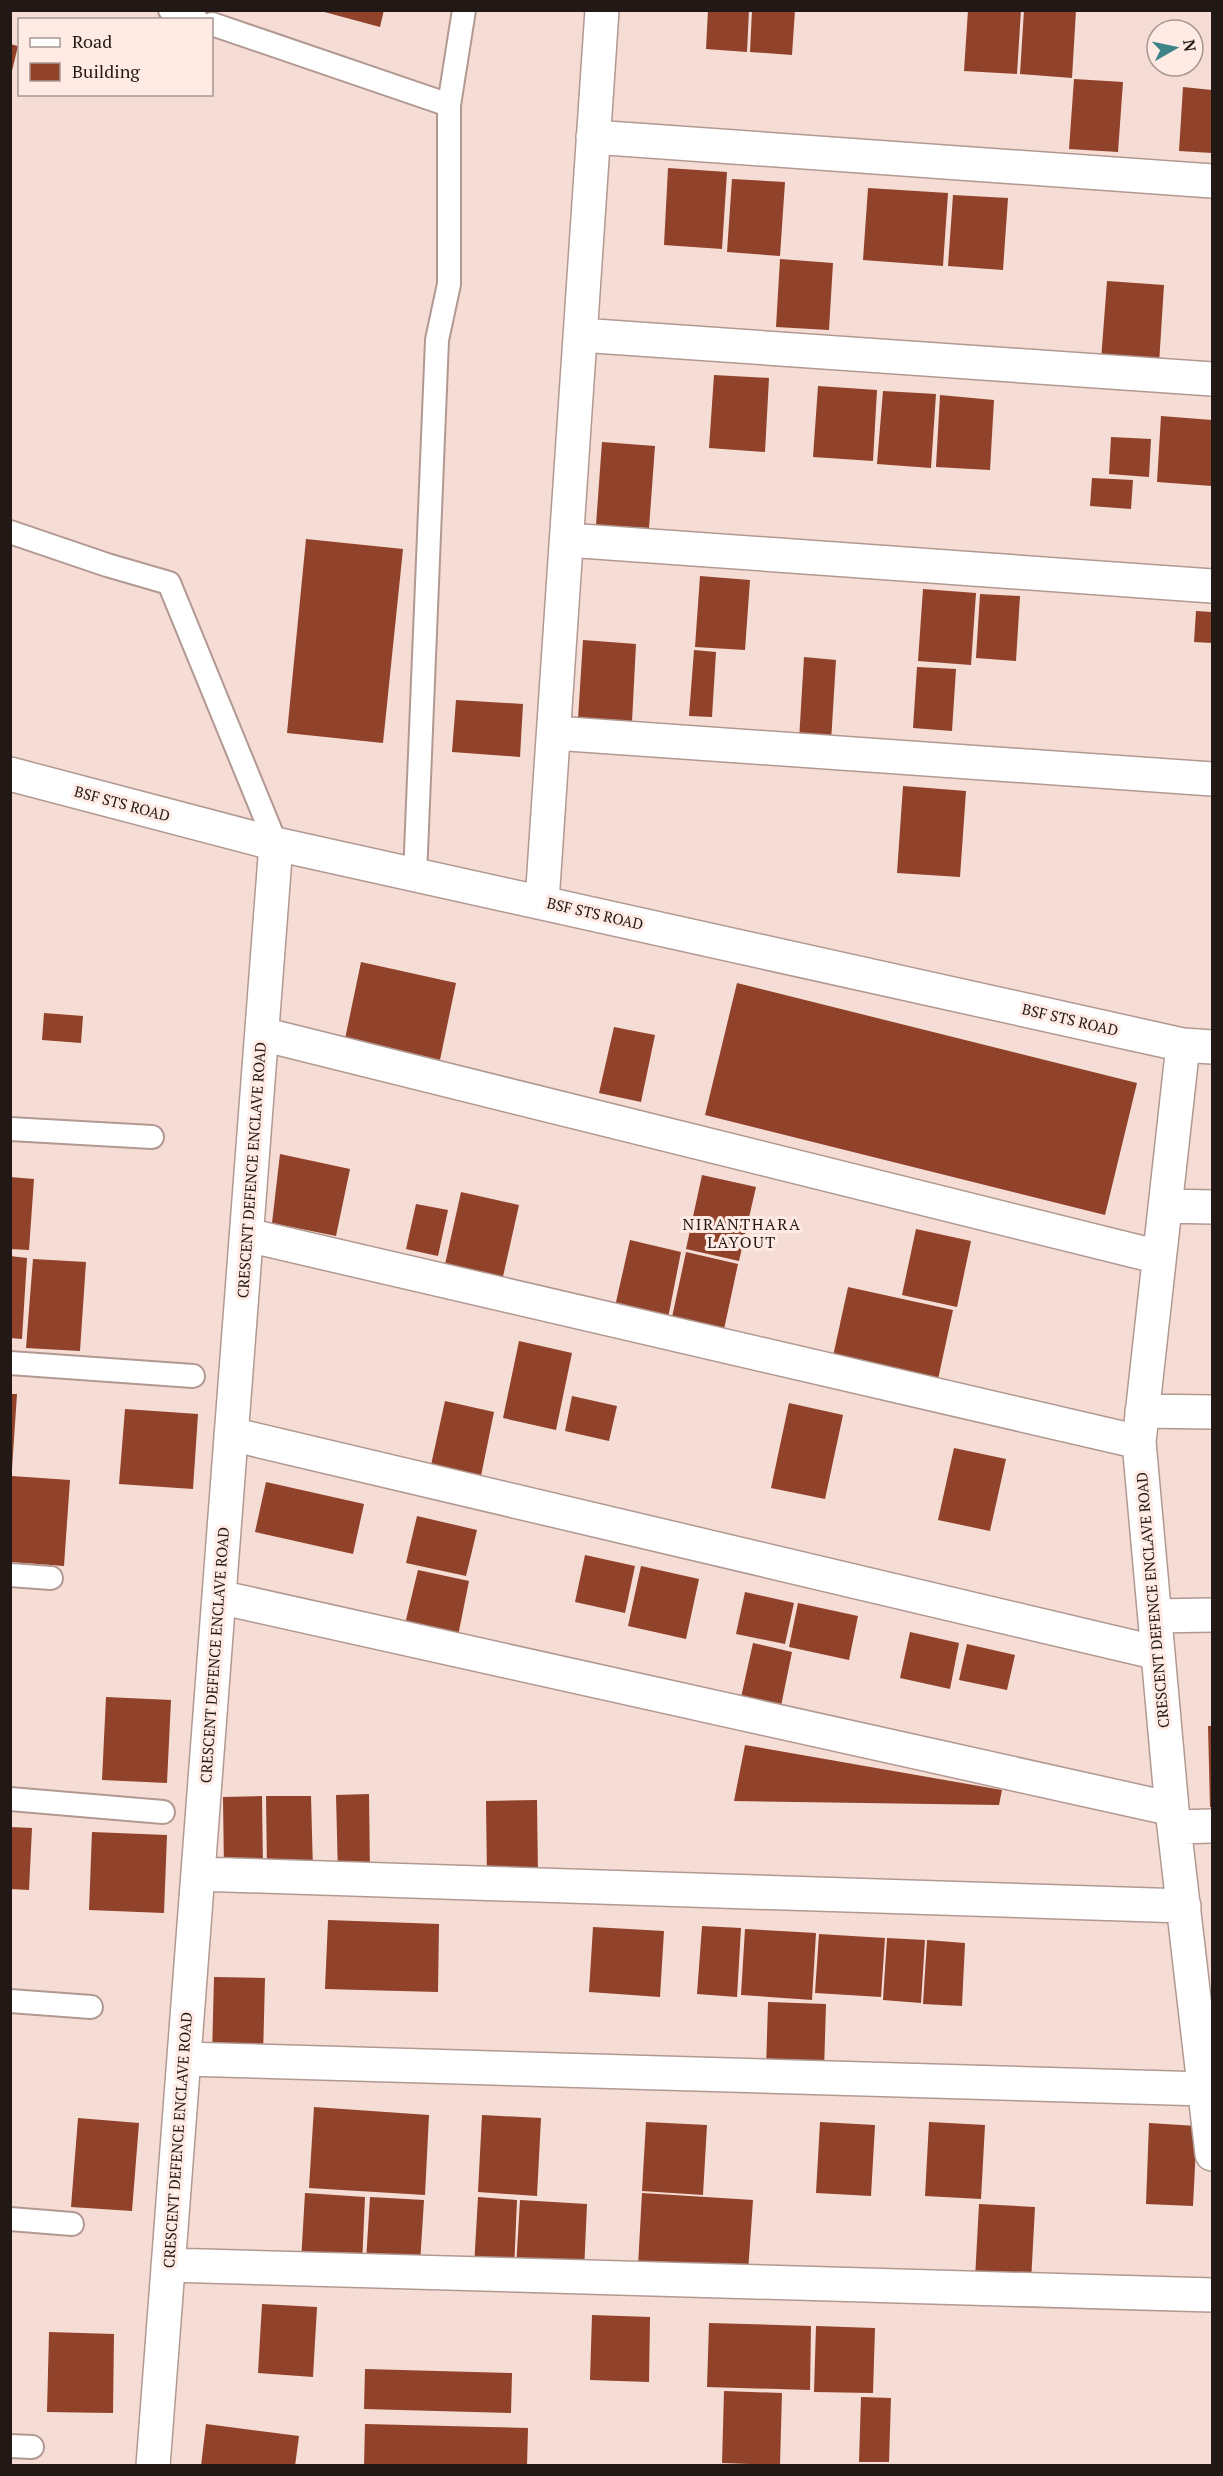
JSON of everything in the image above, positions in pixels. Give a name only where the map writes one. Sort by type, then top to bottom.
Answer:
[{"type":"street","points":[[542,902],[602,10]]},
{"type":"street","points":[[593,137],[1212,181]]},
{"type":"street","points":[[580,335],[1212,379]]},
{"type":"street","points":[[567,540],[1212,586]]},
{"type":"street","points":[[554,733],[1212,779]]},
{"type":"street","name":"BSF STS ROAD","points":[[10,774],[276,844],[415,876],[1198,1046]]},
{"type":"street","name":"CRESCENT DEFENCE ENCLAVE ROAD","points":[[153,2466],[276,844]]},
{"type":"street","points":[[262,1034],[1159,1257]]},
{"type":"street","name":"CRESCENT DEFENCE ENCLAVE ROAD","points":[[1198,1046],[1165,1206],[1140,1427],[1173,1818],[1184,1906],[1205,2019],[1205,2089],[1212,2154]]},
{"type":"street","points":[[1165,1206],[1212,1207]]},
{"type":"street","points":[[247,1235],[1140,1427],[1212,1412]]},
{"type":"street","points":[[231,1434],[1158,1653]]},
{"type":"street","points":[[219,1596],[1212,1826]]},
{"type":"street","points":[[1155,1616],[1212,1615]]},
{"type":"street","points":[[198,1874],[1184,1906]]},
{"type":"street","points":[[184,2059],[1205,2089]]},
{"type":"street","points":[[168,2265],[1212,2295]]},
{"type":"lane","points":[[170,10],[192,18]]},
{"type":"lane","points":[[415,876],[437,340],[449,284],[449,105],[464,10]]},
{"type":"lane","points":[[213,24],[449,105]]},
{"type":"lane","points":[[10,532],[107,565],[170,583],[276,844]]},
{"type":"lane","points":[[10,1129],[152,1137]]},
{"type":"lane","points":[[10,1362],[193,1376]]},
{"type":"lane","points":[[10,1575],[51,1578]]},
{"type":"lane","points":[[10,1799],[163,1812]]},
{"type":"lane","points":[[10,2001],[91,2007]]},
{"type":"lane","points":[[10,2219],[72,2224]]},
{"type":"building","points":[[317,10],[384,10],[380,27]]},
{"type":"building","points":[[708,10],[749,10],[747,52],[706,49]]},
{"type":"building","points":[[752,10],[795,10],[792,55],[750,52]]},
{"type":"building","points":[[968,10],[1021,10],[1017,74],[964,71]]},
{"type":"building","points":[[1024,10],[1076,10],[1072,78],[1020,74]]},
{"type":"building","points":[[10,44],[18,46],[11,75],[10,74]]},
{"type":"building","points":[[1074,79],[1123,82],[1118,152],[1069,149]]},
{"type":"building","points":[[1183,87],[1212,90],[1212,153],[1179,151]]},
{"type":"building","points":[[668,168],[727,172],[722,249],[664,245]]},
{"type":"building","points":[[732,179],[785,182],[780,256],[727,252]]},
{"type":"building","points":[[868,188],[948,193],[943,266],[863,260]]},
{"type":"building","points":[[953,195],[1008,198],[1003,270],[948,266]]},
{"type":"building","points":[[780,259],[833,263],[829,330],[776,327]]},
{"type":"building","points":[[1107,281],[1164,285],[1159,364],[1101,360]]},
{"type":"building","points":[[714,375],[769,378],[765,452],[709,448]]},
{"type":"building","points":[[818,386],[877,390],[873,461],[813,457]]},
{"type":"building","points":[[883,391],[936,394],[931,468],[877,464]]},
{"type":"building","points":[[940,395],[994,400],[990,470],[936,467]]},
{"type":"building","points":[[1161,416],[1212,420],[1212,486],[1157,482]]},
{"type":"building","points":[[1111,437],[1151,439],[1149,477],[1109,474]]},
{"type":"building","points":[[602,442],[655,446],[649,528],[596,525]]},
{"type":"building","points":[[1092,478],[1133,480],[1131,509],[1090,506]]},
{"type":"building","points":[[306,539],[403,549],[383,743],[287,733]]},
{"type":"building","points":[[700,576],[750,580],[745,650],[695,647]]},
{"type":"building","points":[[923,589],[976,593],[971,665],[918,661]]},
{"type":"building","points":[[980,594],[1020,596],[1016,661],[976,658]]},
{"type":"building","points":[[1196,611],[1212,612],[1212,643],[1194,642]]},
{"type":"building","points":[[583,640],[636,644],[632,722],[578,719]]},
{"type":"building","points":[[694,650],[716,652],[712,717],[689,716]]},
{"type":"building","points":[[804,657],[836,660],[831,742],[799,740]]},
{"type":"building","points":[[917,667],[956,669],[952,731],[913,728]]},
{"type":"building","points":[[456,700],[523,704],[520,757],[452,752]]},
{"type":"building","points":[[903,786],[966,791],[960,877],[897,873]]},
{"type":"building","points":[[361,962],[456,983],[440,1060],[345,1039]]},
{"type":"building","points":[[737,983],[1137,1083],[1105,1215],[705,1115]]},
{"type":"building","points":[[44,1013],[83,1016],[81,1043],[42,1040]]},
{"type":"building","points":[[614,1027],[655,1035],[641,1102],[599,1093]]},
{"type":"building","points":[[280,1154],[350,1169],[336,1236],[272,1223]]},
{"type":"building","points":[[702,1175],[756,1187],[739,1261],[686,1249]]},
{"type":"building","points":[[10,1177],[34,1179],[29,1250],[10,1249]]},
{"type":"building","points":[[461,1192],[519,1205],[502,1281],[444,1269]]},
{"type":"building","points":[[416,1204],[448,1210],[438,1256],[406,1249]]},
{"type":"building","points":[[916,1229],[971,1241],[957,1307],[902,1295]]},
{"type":"building","points":[[630,1240],[681,1252],[667,1323],[614,1311]]},
{"type":"building","points":[[686,1252],[738,1264],[723,1334],[671,1322]]},
{"type":"building","points":[[10,1256],[27,1258],[22,1339],[10,1338]]},
{"type":"building","points":[[33,1259],[86,1262],[80,1351],[26,1348]]},
{"type":"building","points":[[848,1287],[953,1310],[937,1384],[832,1361]]},
{"type":"building","points":[[519,1341],[572,1353],[556,1430],[503,1418]]},
{"type":"building","points":[[10,1394],[17,1394],[12,1469],[10,1469]]},
{"type":"building","points":[[572,1396],[617,1406],[609,1441],[565,1431]]},
{"type":"building","points":[[445,1401],[494,1412],[481,1476],[431,1465]]},
{"type":"building","points":[[789,1403],[843,1415],[825,1499],[771,1488]]},
{"type":"building","points":[[125,1409],[198,1414],[193,1489],[119,1484]]},
{"type":"building","points":[[954,1448],[1006,1459],[990,1531],[938,1520]]},
{"type":"building","points":[[12,1476],[70,1480],[64,1566],[10,1562]]},
{"type":"building","points":[[266,1482],[364,1504],[353,1554],[255,1532]]},
{"type":"building","points":[[417,1516],[477,1530],[466,1576],[406,1563]]},
{"type":"building","points":[[585,1555],[635,1566],[625,1613],[575,1602]]},
{"type":"building","points":[[641,1566],[699,1579],[686,1639],[628,1626]]},
{"type":"building","points":[[418,1570],[469,1581],[458,1636],[405,1624]]},
{"type":"building","points":[[745,1592],[794,1603],[785,1644],[736,1634]]},
{"type":"building","points":[[798,1603],[858,1616],[849,1660],[789,1647]]},
{"type":"building","points":[[910,1632],[959,1643],[950,1689],[900,1678]]},
{"type":"building","points":[[753,1643],[792,1652],[780,1711],[740,1702]]},
{"type":"building","points":[[967,1644],[1015,1655],[1007,1690],[959,1680]]},
{"type":"building","points":[[106,1697],[171,1700],[167,1783],[102,1780]]},
{"type":"building","points":[[1208,1726],[1212,1726],[1212,1807],[1210,1807]]},
{"type":"building","points":[[745,1745],[1002,1790],[999,1805],[734,1801]]},
{"type":"building","points":[[369,1794],[370,1874],[338,1875],[336,1795]]},
{"type":"building","points":[[262,1796],[263,1870],[224,1871],[223,1797]]},
{"type":"building","points":[[266,1796],[311,1796],[313,1871],[267,1871]]},
{"type":"building","points":[[537,1800],[538,1878],[487,1880],[486,1801]]},
{"type":"building","points":[[10,1827],[32,1828],[29,1890],[10,1889]]},
{"type":"building","points":[[92,1832],[167,1835],[164,1913],[89,1910]]},
{"type":"building","points":[[328,1920],[439,1924],[438,1992],[325,1989]]},
{"type":"building","points":[[702,1926],[741,1928],[737,1997],[697,1994]]},
{"type":"building","points":[[593,1927],[664,1931],[660,1997],[589,1992]]},
{"type":"building","points":[[745,1929],[816,1933],[812,2000],[741,1995]]},
{"type":"building","points":[[819,1934],[885,1938],[881,1997],[815,1993]]},
{"type":"building","points":[[887,1938],[925,1940],[921,2003],[883,2000]]},
{"type":"building","points":[[927,1940],[965,1943],[962,2006],[923,2004]]},
{"type":"building","points":[[214,1977],[265,1978],[263,2057],[212,2055]]},
{"type":"building","points":[[768,2002],[826,2004],[824,2071],[766,2070]]},
{"type":"building","points":[[314,2107],[429,2115],[425,2195],[309,2188]]},
{"type":"building","points":[[482,2115],[541,2118],[537,2196],[478,2192]]},
{"type":"building","points":[[78,2118],[139,2123],[132,2211],[71,2207]]},
{"type":"building","points":[[646,2122],[707,2125],[703,2195],[642,2191]]},
{"type":"building","points":[[820,2122],[875,2125],[871,2196],[816,2193]]},
{"type":"building","points":[[929,2122],[985,2125],[981,2199],[925,2196]]},
{"type":"building","points":[[1149,2123],[1197,2126],[1193,2206],[1146,2204]]},
{"type":"building","points":[[305,2193],[365,2197],[362,2265],[301,2262]]},
{"type":"building","points":[[642,2193],[753,2200],[748,2272],[638,2266]]},
{"type":"building","points":[[370,2197],[424,2200],[420,2264],[366,2261]]},
{"type":"building","points":[[478,2197],[517,2200],[514,2270],[474,2267]]},
{"type":"building","points":[[520,2200],[587,2204],[584,2272],[516,2268]]},
{"type":"building","points":[[979,2204],[1035,2207],[1031,2282],[975,2279]]},
{"type":"building","points":[[262,2304],[317,2307],[313,2377],[258,2373]]},
{"type":"building","points":[[592,2315],[650,2317],[649,2382],[590,2380]]},
{"type":"building","points":[[709,2323],[811,2326],[810,2390],[707,2387]]},
{"type":"building","points":[[816,2326],[875,2328],[873,2393],[814,2392]]},
{"type":"building","points":[[49,2332],[114,2334],[113,2413],[47,2412]]},
{"type":"building","points":[[365,2369],[512,2373],[511,2413],[364,2409]]},
{"type":"building","points":[[724,2391],[782,2393],[780,2465],[722,2463]]},
{"type":"building","points":[[861,2397],[891,2398],[889,2462],[859,2462]]},
{"type":"building","points":[[206,2424],[299,2436],[295,2466],[201,2466]]},
{"type":"building","points":[[365,2424],[528,2428],[527,2466],[364,2466]]},
{"type":"district","name":"NIRANTHARA LAYOUT","points":[[742,1233]]}]
